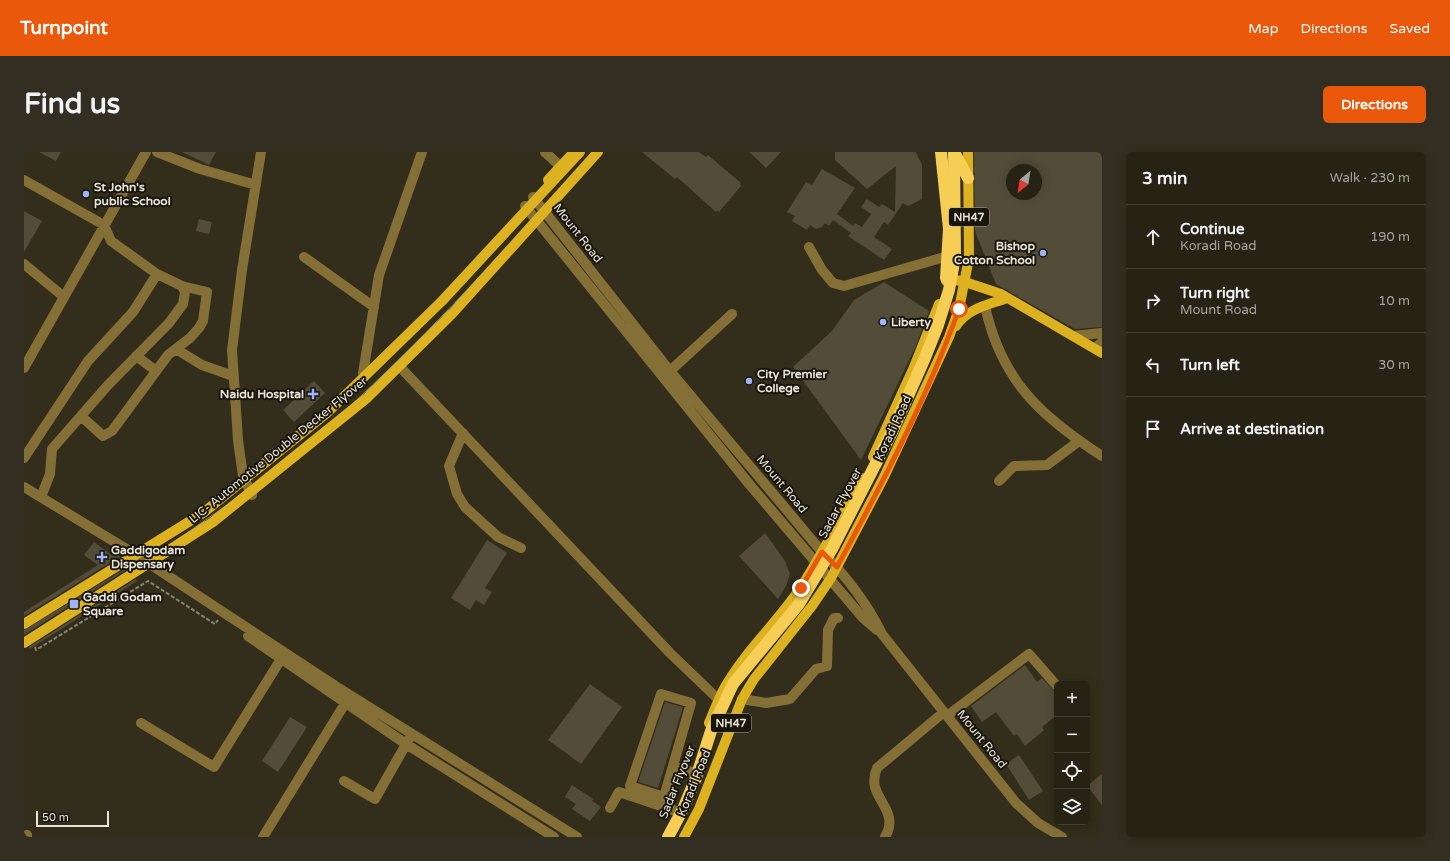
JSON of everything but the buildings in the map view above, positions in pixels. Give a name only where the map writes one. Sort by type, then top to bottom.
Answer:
[{"type":"highway","name":"NH47","points":[[941,152],[947,204],[948,256],[946,278]]},
{"type":"highway","points":[[954,152],[968,178]]},
{"type":"highway","name":"Sadar Flyover","points":[[668,837],[683,809],[696,778],[711,731],[733,684],[799,604],[832,549],[892,432],[924,360],[947,297],[955,257],[954,152]]},
{"type":"highway","name":"Sadar Flyover","points":[[675,837],[689,809],[732,700],[740,686],[806,604],[821,580],[886,457],[936,350],[947,320],[956,288],[961,258],[961,152]]},
{"type":"main road","points":[[24,619],[128,552],[200,511],[324,411],[442,296],[574,152]]},
{"type":"main road","name":"LIC- Automotive Double Decker Flyover","points":[[24,624],[203,513],[328,412],[442,301],[580,152]]},
{"type":"main road","name":"LIC- Automotive Double Decker Flyover","points":[[27,644],[213,522],[367,398],[452,314],[598,152]]},
{"type":"main road","points":[[27,644],[210,528],[337,429],[460,311],[604,152]]},
{"type":"main road","name":"Koradi Road","points":[[684,837],[699,809],[742,699],[754,679],[800,622],[831,578],[888,470],[949,337],[959,309],[969,258],[968,152]]},
{"type":"main road","points":[[946,278],[965,282],[1007,298],[1073,336],[1100,348]]},
{"type":"main road","name":"NH47","points":[[662,837],[676,811],[692,772],[707,726],[719,700],[740,665],[801,588],[874,455],[896,408],[940,302],[946,278]]},
{"type":"main road","points":[[949,337],[961,318],[977,307],[985,306],[1007,298]]},
{"type":"street","points":[[24,368],[146,152]]},
{"type":"street","points":[[157,152],[200,168],[256,185]]},
{"type":"street","points":[[252,495],[243,476],[238,440],[232,350],[261,152]]},
{"type":"street","points":[[363,373],[379,275],[422,152]]},
{"type":"street","points":[[545,152],[560,166]]},
{"type":"street","points":[[24,180],[104,226],[111,241],[157,274],[182,286],[207,292],[203,321],[199,328],[168,355],[155,370],[112,431],[103,436],[80,416]]},
{"type":"street","name":"Mount Road","points":[[533,197],[670,371],[822,552],[837,567],[870,610],[882,634],[1016,803],[1038,823],[1062,837]]},
{"type":"street","points":[[525,206],[750,484],[864,618],[882,634]]},
{"type":"street","points":[[810,247],[822,270],[833,283],[844,286],[948,256]]},
{"type":"street","points":[[304,257],[374,307]]},
{"type":"street","points":[[24,264],[64,297]]},
{"type":"street","points":[[24,458],[88,362],[133,312],[157,274]]},
{"type":"street","points":[[42,497],[50,474],[52,449],[108,385],[169,323],[182,304],[185,292],[182,286]]},
{"type":"street","points":[[985,306],[990,327],[1004,362],[1028,396],[1053,421],[1102,456]]},
{"type":"street","points":[[670,371],[732,314]]},
{"type":"street","points":[[1073,336],[1102,333]]},
{"type":"street","points":[[176,349],[202,365],[233,376]]},
{"type":"street","points":[[136,356],[155,370]]},
{"type":"street","points":[[402,368],[670,653],[719,700]]},
{"type":"street","points":[[463,433],[450,466],[457,494],[465,507],[498,537],[521,548]]},
{"type":"street","points":[[998,481],[1014,466],[1047,465],[1079,441]]},
{"type":"street","points":[[24,486],[128,552],[281,659],[348,699],[412,734],[577,837]]},
{"type":"street","points":[[149,567],[348,699],[406,744],[554,837]]},
{"type":"street","points":[[742,699],[766,703],[790,699],[816,669],[827,666],[828,630],[834,618],[838,618]]},
{"type":"street","points":[[885,837],[890,822],[885,805],[874,788],[873,778],[877,768],[945,714],[1029,654],[1054,683]]},
{"type":"street","points":[[141,723],[214,767],[281,659]]},
{"type":"street","points":[[661,694],[691,703],[673,766],[664,797],[630,786],[661,694]]},
{"type":"street","points":[[263,837],[348,699]]},
{"type":"street","points":[[344,781],[375,799],[412,734]]},
{"type":"street","points":[[673,766],[692,772]]},
{"type":"street","points":[[610,808],[619,792],[676,811]]},
{"type":"street","points":[[24,837],[27,837]]},
{"type":"path","points":[[27,644],[36,650],[148,581],[216,624],[219,617]]},
{"type":"railway","points":[[24,640],[217,515],[290,460],[326,430],[362,398],[465,295],[595,152]]},
{"type":"place","name":"St John's public School","points":[[86,194]]},
{"type":"place","name":"Bishop Cotton School","points":[[1043,253]]},
{"type":"place","name":"Liberty","points":[[883,322]]},
{"type":"place","name":"City Premier College","points":[[749,381]]},
{"type":"place","name":"Naidu Hospital","points":[[313,394]]},
{"type":"place","name":"Gaddigodam Dispensary","points":[[102,557]]},
{"type":"place","name":"Gaddi Godam Square","points":[[74,604]]},
{"type":"route","points":[[801,588],[822,552],[837,567],[895,455],[949,337],[959,309]]}]
